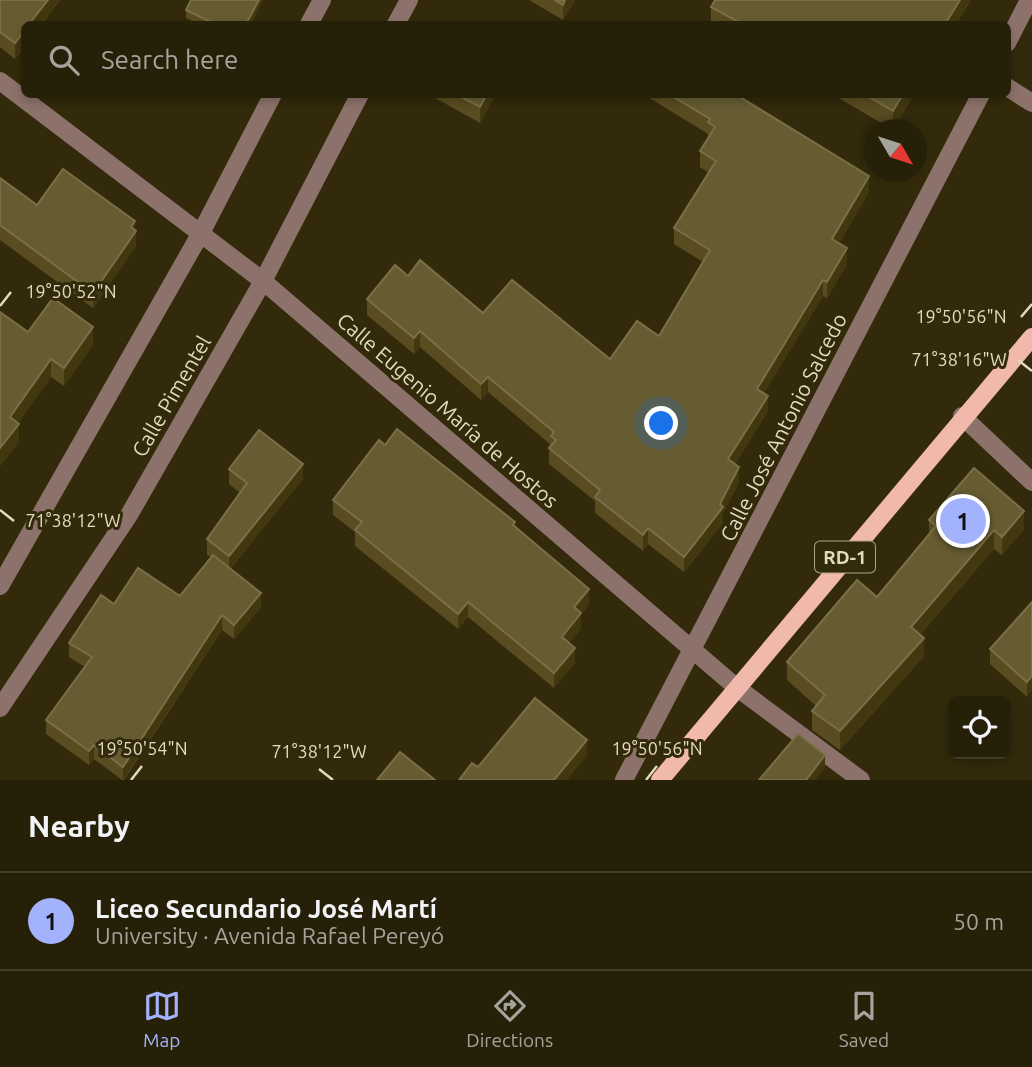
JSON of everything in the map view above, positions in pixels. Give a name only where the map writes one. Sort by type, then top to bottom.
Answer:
[{"type":"main road","name":"RD-1","points":[[660,780],[962,416],[1032,337]]},
{"type":"street","points":[[310,21],[321,0]]},
{"type":"street","points":[[398,21],[408,0]]},
{"type":"street","points":[[1011,35],[1029,0]]},
{"type":"street","name":"Calle Eugenio María de Hostos","points":[[0,81],[21,97]]},
{"type":"street","points":[[1011,90],[1032,103]]},
{"type":"street","name":"Calle Eugenio María de Hostos","points":[[23,98],[202,231],[736,687],[862,780]]},
{"type":"street","points":[[0,586],[202,231],[270,98]]},
{"type":"street","name":"Calle Pimentel","points":[[0,708],[130,515],[263,281],[358,98]]},
{"type":"street","name":"Calle José Antonio Salcedo","points":[[624,780],[979,98]]},
{"type":"street","points":[[962,416],[1032,482]]},
{"type":"building","points":[[0,0],[48,0],[31,21],[21,21],[21,35],[15,43],[0,32]]},
{"type":"building","points":[[191,0],[259,0],[248,21],[209,21],[186,10]]},
{"type":"building","points":[[715,0],[960,0],[947,21],[737,21],[711,7]]},
{"type":"building","points":[[463,98],[485,98],[480,107]]},
{"type":"building","points":[[676,98],[742,98],[864,173],[865,182],[832,239],[847,248],[827,282],[823,280],[757,389],[768,396],[728,459],[739,467],[720,504],[723,507],[684,557],[648,528],[643,535],[595,497],[600,490],[549,448],[556,440],[551,436],[554,432],[488,377],[481,384],[420,331],[414,338],[367,299],[395,265],[408,276],[420,260],[483,313],[512,280],[610,359],[637,321],[659,336],[710,250],[674,228],[716,161],[700,151],[715,127],[708,122],[710,119]]},
{"type":"building","points":[[871,98],[901,98],[893,111]]},
{"type":"building","points":[[63,169],[135,221],[131,227],[136,231],[93,293],[0,225],[0,178],[37,205]]},
{"type":"building","points":[[53,298],[93,327],[64,368],[51,359],[10,417],[19,424],[0,448],[0,312],[28,332]]},
{"type":"building","points":[[397,429],[515,522],[513,525],[589,589],[574,607],[581,613],[562,637],[575,648],[554,673],[468,602],[458,614],[355,530],[362,522],[333,500],[379,440],[385,445]]},
{"type":"building","points":[[259,430],[303,464],[229,556],[207,539],[247,483],[229,469]]},
{"type":"building","points":[[974,468],[1024,511],[1002,537],[994,530],[911,627],[924,638],[840,731],[812,711],[825,695],[787,662],[857,580],[877,597],[936,526],[929,520]]},
{"type":"building","points":[[213,555],[261,593],[234,625],[222,615],[123,767],[94,745],[89,751],[46,720],[92,657],[69,643],[101,595],[114,604],[138,568],[180,596]]},
{"type":"building","points":[[1032,602],[1032,676],[1027,682],[990,649]]},
{"type":"building","points":[[535,698],[587,740],[554,780],[459,780],[472,763],[478,767]]},
{"type":"building","points":[[798,734],[825,755],[806,780],[759,780]]},
{"type":"building","points":[[400,752],[435,780],[377,780]]},
{"type":"place","name":"Liceo Secundario José Martí","points":[[963,521]]}]
